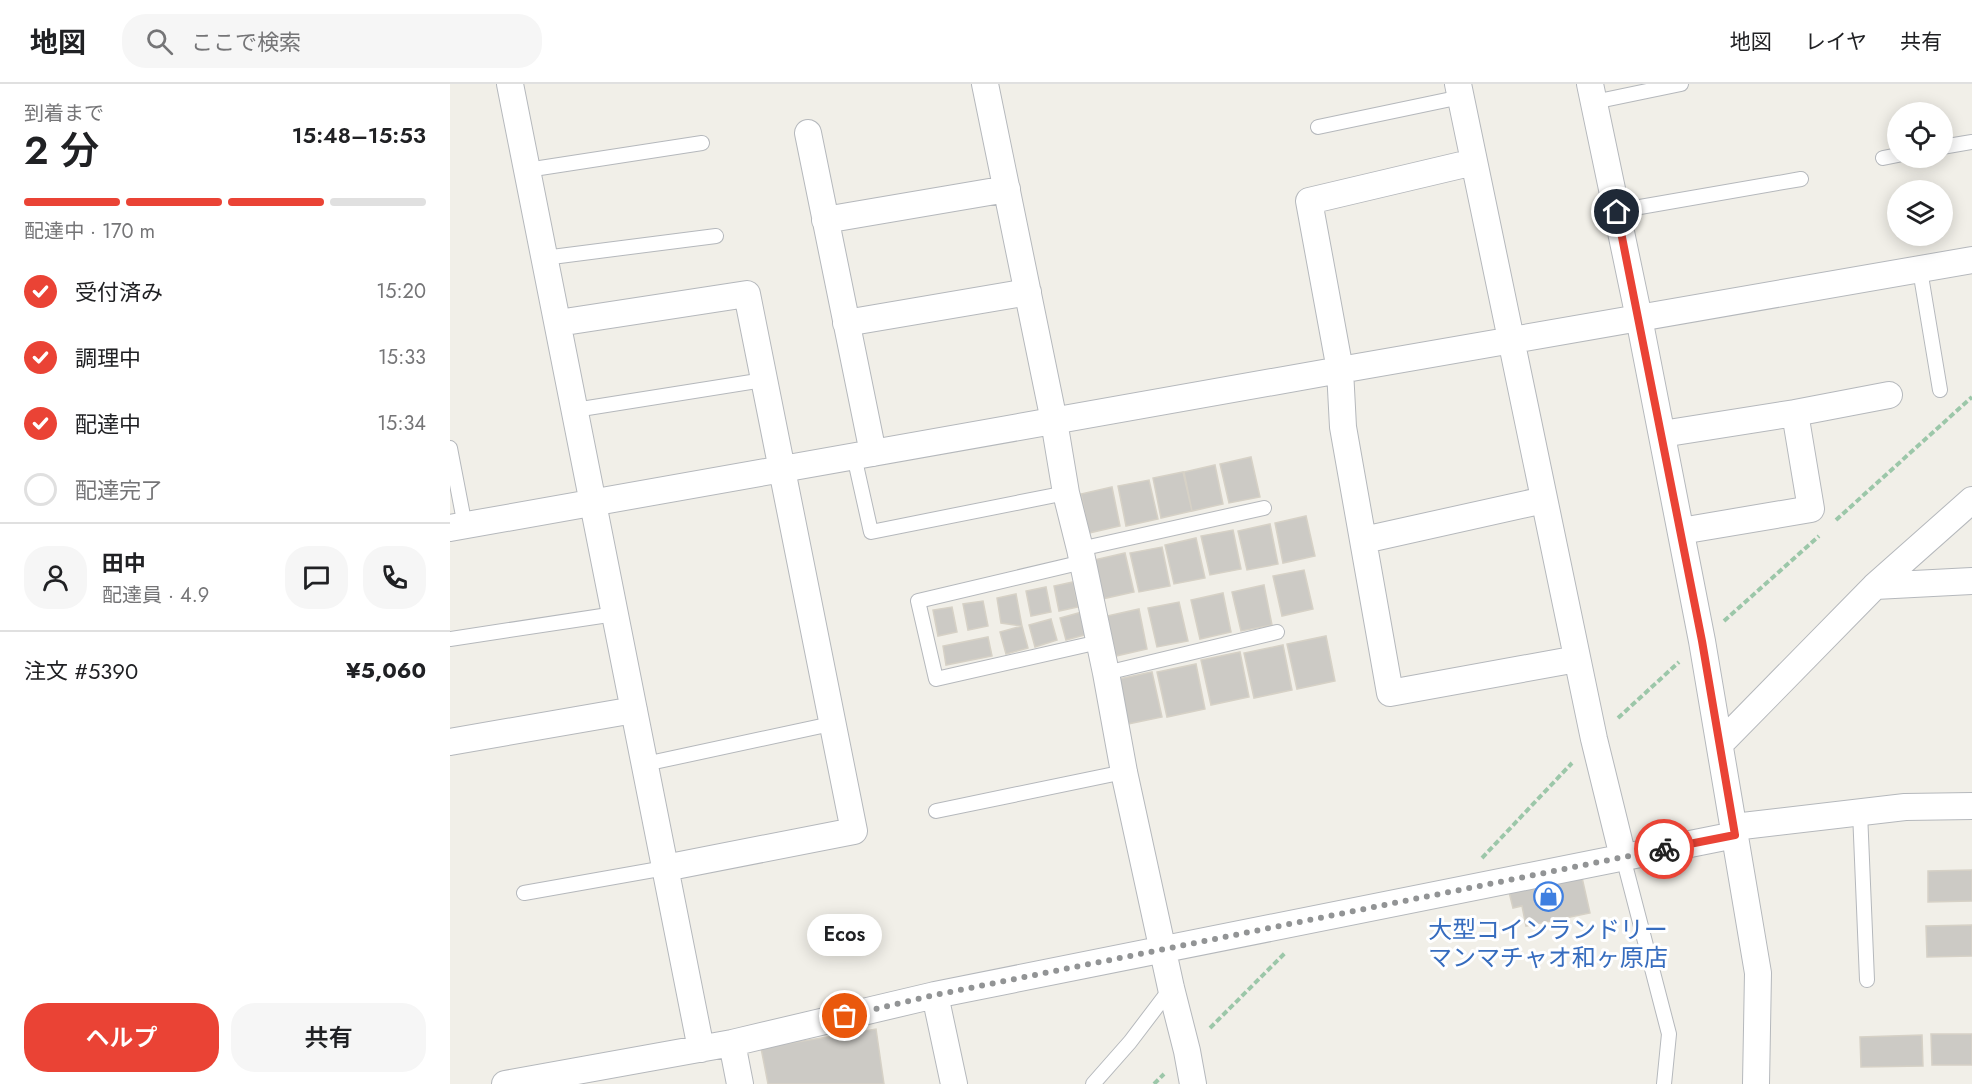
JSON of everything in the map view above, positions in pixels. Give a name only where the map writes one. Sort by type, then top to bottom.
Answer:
[{"type":"street","points":[[510,84],[701,1049]]},
{"type":"street","points":[[986,84],[1054,421],[1066,493],[1082,555],[1124,772],[1187,1051],[1192,1084]]},
{"type":"street","points":[[1459,91],[1594,739],[1623,857]]},
{"type":"street","points":[[1592,93],[1662,434],[1720,744],[1758,974],[1756,1084]]},
{"type":"street","points":[[808,133],[846,323],[863,455]]},
{"type":"street","points":[[1474,162],[1309,201],[1340,370],[1343,427],[1390,693],[1577,659]]},
{"type":"street","points":[[825,220],[1007,189]]},
{"type":"street","points":[[457,527],[1972,260]]},
{"type":"street","points":[[846,323],[1028,292]]},
{"type":"street","points":[[558,323],[747,294],[854,831],[665,868]]},
{"type":"street","points":[[1662,434],[1795,413],[1889,395]]},
{"type":"street","points":[[1681,531],[1811,509],[1795,413]]},
{"type":"street","points":[[1364,540],[1544,500]]},
{"type":"street","points":[[1720,744],[1875,586],[1972,500]]},
{"type":"street","points":[[1875,586],[1972,581]]},
{"type":"street","points":[[450,742],[634,710]]},
{"type":"street","points":[[505,1084],[732,1043],[935,995],[1623,857],[1734,831],[1905,807],[1972,806]]},
{"type":"street","points":[[935,995],[954,1084]]},
{"type":"street","points":[[732,1043],[740,1084]]},
{"type":"lane","points":[[1592,93],[1681,84]]},
{"type":"lane","points":[[1318,127],[1459,91]]},
{"type":"lane","points":[[527,170],[702,142]]},
{"type":"lane","points":[[1953,145],[1972,142]]},
{"type":"lane","points":[[1883,158],[1887,157]]},
{"type":"lane","points":[[1617,212],[1801,179]]},
{"type":"lane","points":[[544,258],[716,236]]},
{"type":"lane","points":[[1920,270],[1940,390]]},
{"type":"lane","points":[[575,410],[764,380]]},
{"type":"lane","points":[[450,448],[457,527]]},
{"type":"lane","points":[[863,455],[872,532],[1066,493]]},
{"type":"lane","points":[[1100,642],[936,679],[918,601],[1082,555],[1264,508]]},
{"type":"lane","points":[[450,639],[615,614]]},
{"type":"lane","points":[[1106,673],[1277,632]]},
{"type":"lane","points":[[645,765],[831,724]]},
{"type":"lane","points":[[936,811],[1124,772]]},
{"type":"lane","points":[[1860,812],[1867,980]]},
{"type":"lane","points":[[1623,857],[1669,1034],[1664,1084]]},
{"type":"lane","points":[[524,893],[665,868]]},
{"type":"lane","points":[[1092,1084],[1130,1041],[1171,988]]},
{"type":"path","points":[[1154,1084],[1288,950]]},
{"type":"building","points":[[1251,457],[1260,497],[1229,503],[1220,464]]},
{"type":"building","points":[[1215,465],[1223,504],[1192,511],[1184,472]]},
{"type":"building","points":[[1183,472],[1192,511],[1161,518],[1153,478]]},
{"type":"building","points":[[1149,480],[1158,519],[1126,526],[1118,486]]},
{"type":"building","points":[[1112,487],[1120,526],[1089,533],[1081,494]]},
{"type":"building","points":[[1306,516],[1315,556],[1283,563],[1275,523]]},
{"type":"building","points":[[1270,524],[1278,564],[1247,570],[1238,531]]},
{"type":"building","points":[[1233,530],[1241,569],[1210,575],[1201,536]]},
{"type":"building","points":[[1196,538],[1205,578],[1174,584],[1165,545]]},
{"type":"building","points":[[1162,547],[1170,586],[1139,592],[1130,553]]},
{"type":"building","points":[[1125,553],[1134,592],[1102,599],[1094,560]]},
{"type":"building","points":[[1304,570],[1313,609],[1282,616],[1273,576]]},
{"type":"building","points":[[1073,582],[1078,607],[1059,611],[1054,586]]},
{"type":"building","points":[[1264,585],[1272,625],[1241,631],[1232,592]]},
{"type":"building","points":[[1046,587],[1051,612],[1031,616],[1026,591]]},
{"type":"building","points":[[1223,593],[1231,632],[1200,639],[1191,600]]},
{"type":"building","points":[[1016,594],[1022,626],[1001,623],[997,598]]},
{"type":"building","points":[[983,601],[988,626],[968,630],[963,604]]},
{"type":"building","points":[[1179,602],[1188,641],[1157,647],[1148,608]]},
{"type":"building","points":[[952,607],[957,632],[938,636],[933,610]]},
{"type":"building","points":[[1139,609],[1147,649],[1116,656],[1107,616]]},
{"type":"building","points":[[1082,612],[1088,634],[1066,640],[1060,618]]},
{"type":"building","points":[[1051,619],[1057,640],[1035,647],[1029,625]]},
{"type":"building","points":[[1022,626],[1028,648],[1006,654],[1000,632]]},
{"type":"building","points":[[1326,636],[1335,681],[1297,689],[1287,644]]},
{"type":"building","points":[[988,637],[992,656],[946,665],[943,646]]},
{"type":"building","points":[[1283,645],[1292,690],[1254,698],[1244,653]]},
{"type":"building","points":[[1240,652],[1249,697],[1211,705],[1201,660]]},
{"type":"building","points":[[1196,664],[1205,709],[1167,717],[1157,672]]},
{"type":"building","points":[[1152,672],[1162,717],[1123,725],[1114,680]]},
{"type":"building","points":[[1972,870],[1972,901],[1928,902],[1928,871]]},
{"type":"building","name":"大型コインランドリー マンマチャオ和ヶ原店","points":[[1581,873],[1590,913],[1526,926],[1522,906],[1513,908],[1508,888]]},
{"type":"building","points":[[1972,925],[1972,956],[1927,957],[1926,926]]},
{"type":"building","points":[[876,1029],[884,1084],[768,1084],[761,1048]]},
{"type":"building","points":[[1931,1034],[1972,1034],[1972,1065],[1932,1065]]},
{"type":"building","points":[[1922,1035],[1923,1066],[1861,1067],[1860,1037]]},
{"type":"way so far","points":[[845,1016],[935,995],[1321,916],[1664,849]]},
{"type":"place","name":"大型コインランドリー マンマチャオ和ヶ原店","points":[[1548,897]]},
{"type":"place","name":"Ecos","points":[[845,1016]]},
{"type":"route","points":[[1617,212],[1702,641],[1735,835],[1664,849]]}]
